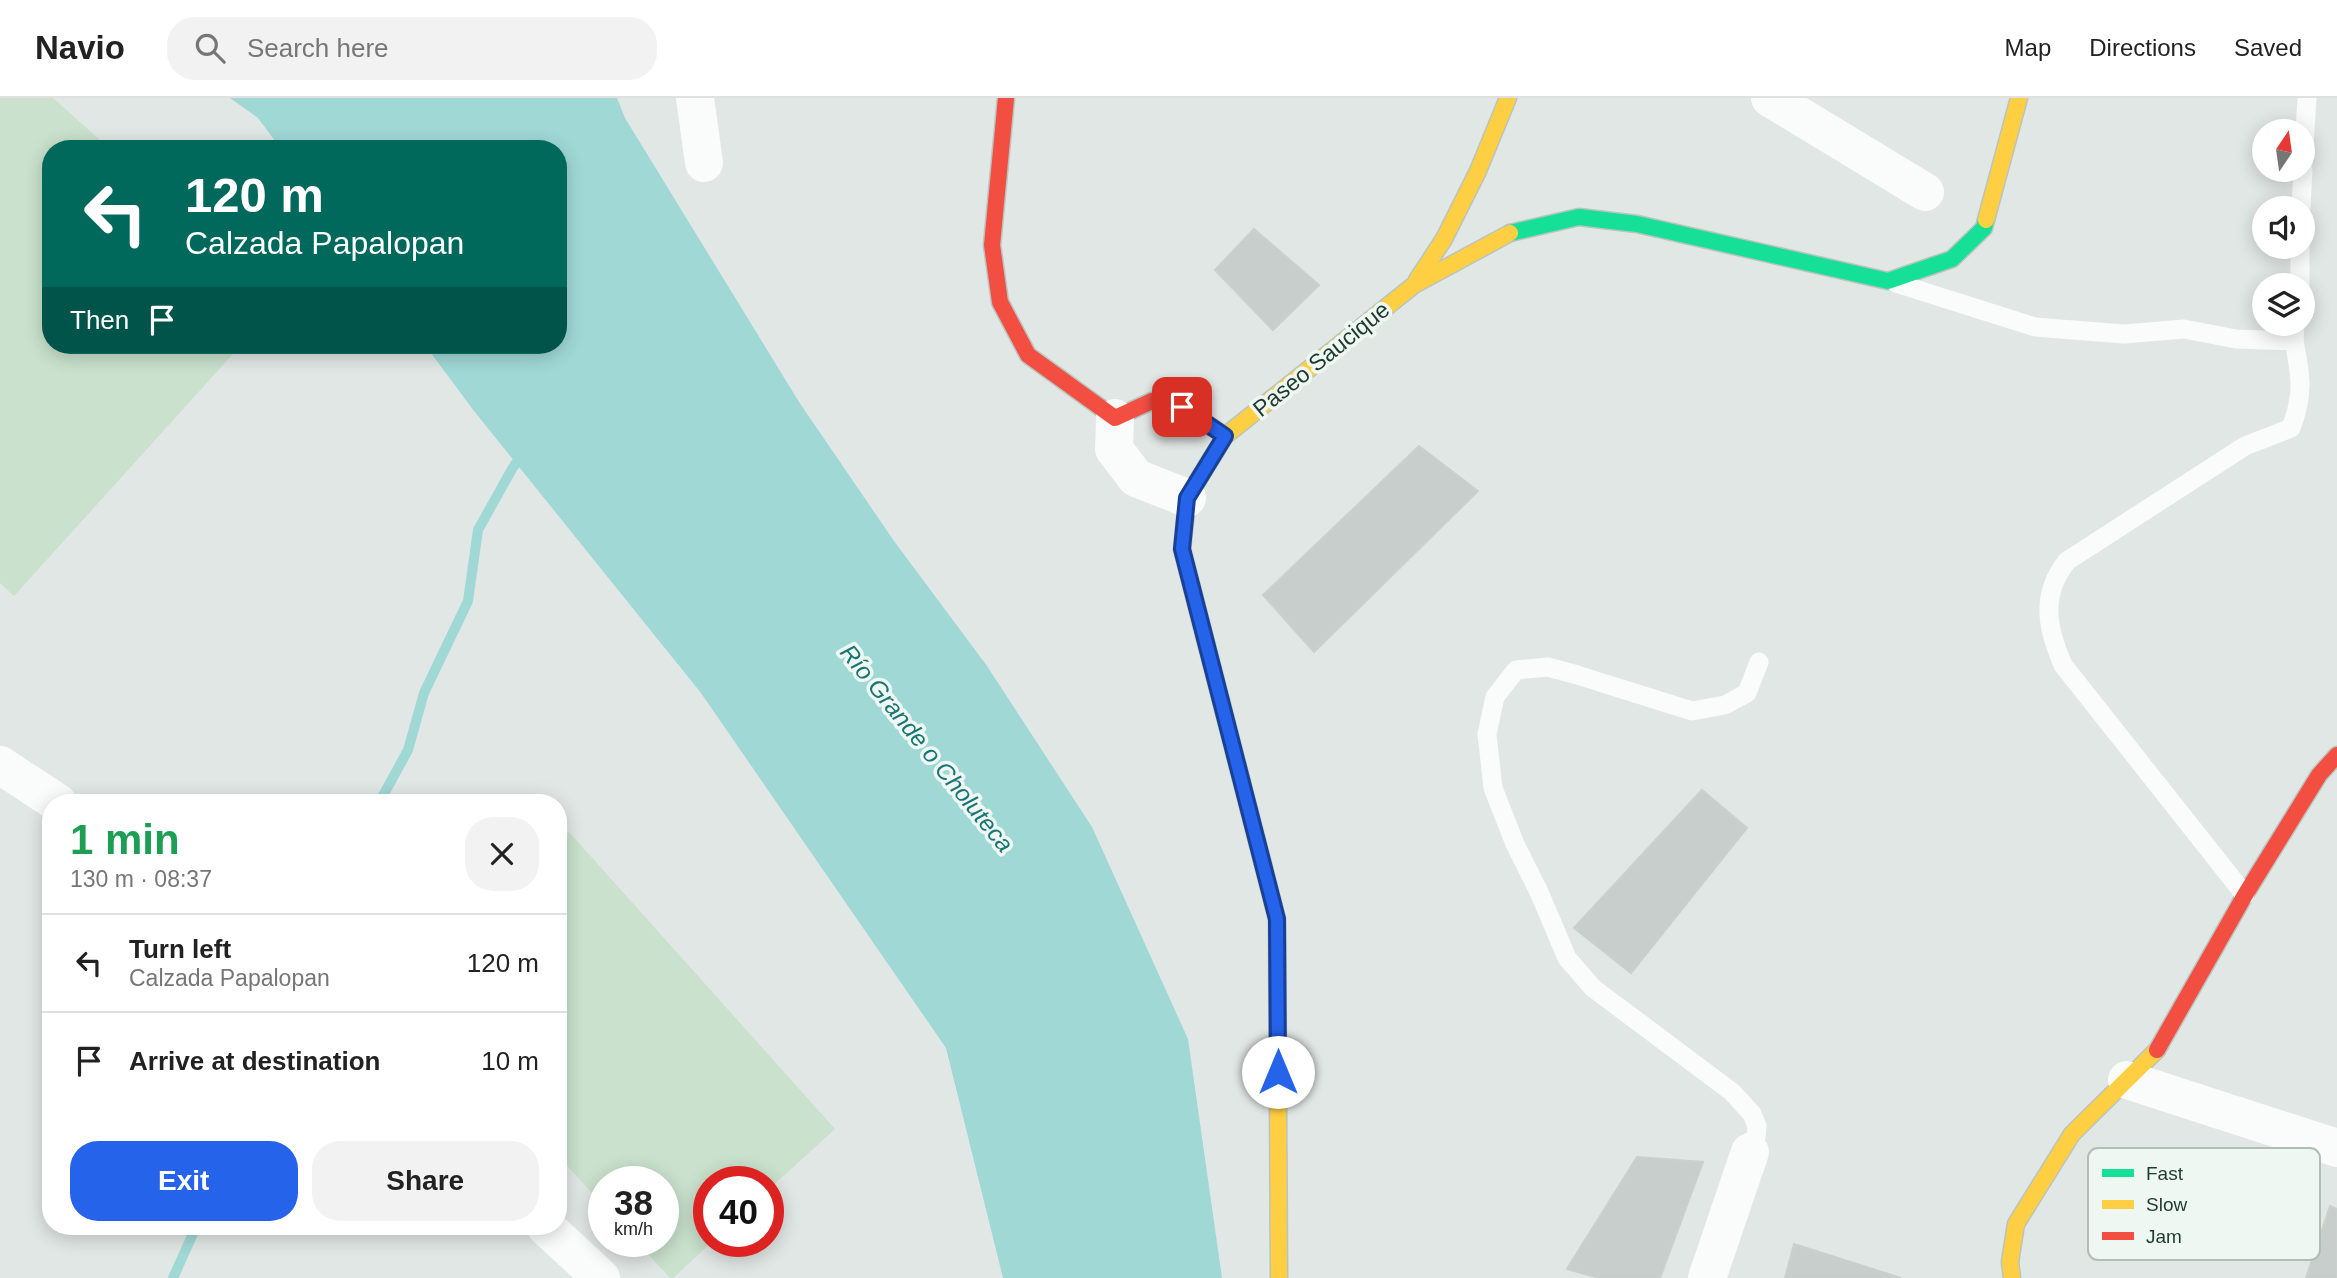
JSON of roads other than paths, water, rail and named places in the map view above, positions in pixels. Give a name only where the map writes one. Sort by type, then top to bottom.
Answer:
[{"type":"street","points":[[695,98],[704,163]]},
{"type":"street","points":[[1006,98],[992,245],[1000,302],[1028,355],[1115,418]]},
{"type":"street","points":[[1414,285],[1444,239],[1478,171],[1508,98]]},
{"type":"street","points":[[1770,98],[1925,192]]},
{"type":"street","points":[[1888,281],[1952,259],[1984,228],[2020,98]]},
{"type":"street","name":"Paseo Saucique","points":[[1279,1278],[1277,919],[1182,549],[1187,498],[1225,436],[1414,285],[1508,234],[1579,217],[1637,224],[1888,281]]},
{"type":"street","points":[[1115,418],[1152,401],[1182,407],[1225,436]]},
{"type":"street","points":[[1115,418],[1114,449],[1136,478],[1187,498]]},
{"type":"street","points":[[2012,1278],[2010,1262],[2017,1224],[2072,1134],[2155,1054],[2245,895],[2319,775],[2337,755]]},
{"type":"street","points":[[0,765],[44,794]]},
{"type":"street","points":[[2127,1080],[2337,1148]]},
{"type":"street","points":[[1707,1278],[1750,1152]]},
{"type":"street","points":[[555,1235],[601,1278]]},
{"type":"lane","points":[[2306,119],[2307,98]]},
{"type":"lane","points":[[1888,281],[2035,327],[2124,334],[2184,328],[2236,339],[2261,336]]},
{"type":"lane","points":[[2245,895],[2063,665],[2052,639],[2050,597],[2054,577],[2067,561],[2245,446],[2291,428],[2300,406],[2301,378],[2296,336]]},
{"type":"lane","points":[[1750,1152],[1756,1138],[1757,1126],[1746,1106],[1732,1092],[1593,988],[1567,958],[1515,844],[1493,788],[1487,734],[1495,697],[1516,670],[1548,667],[1692,711],[1725,705],[1747,693],[1759,662]]},
{"type":"water","name":"Río Grande o Choluteca","points":[[230,98],[617,98],[625,118],[799,402],[894,541],[987,666],[1092,827],[1188,1039],[1222,1278],[1003,1278],[946,1048],[701,693],[474,411],[432,354],[567,354],[567,140],[274,140],[258,118]]},
{"type":"waterway","points":[[384,794],[408,750],[424,693],[468,601],[478,530],[523,453]]},
{"type":"waterway","points":[[173,1278],[192,1235]]}]
